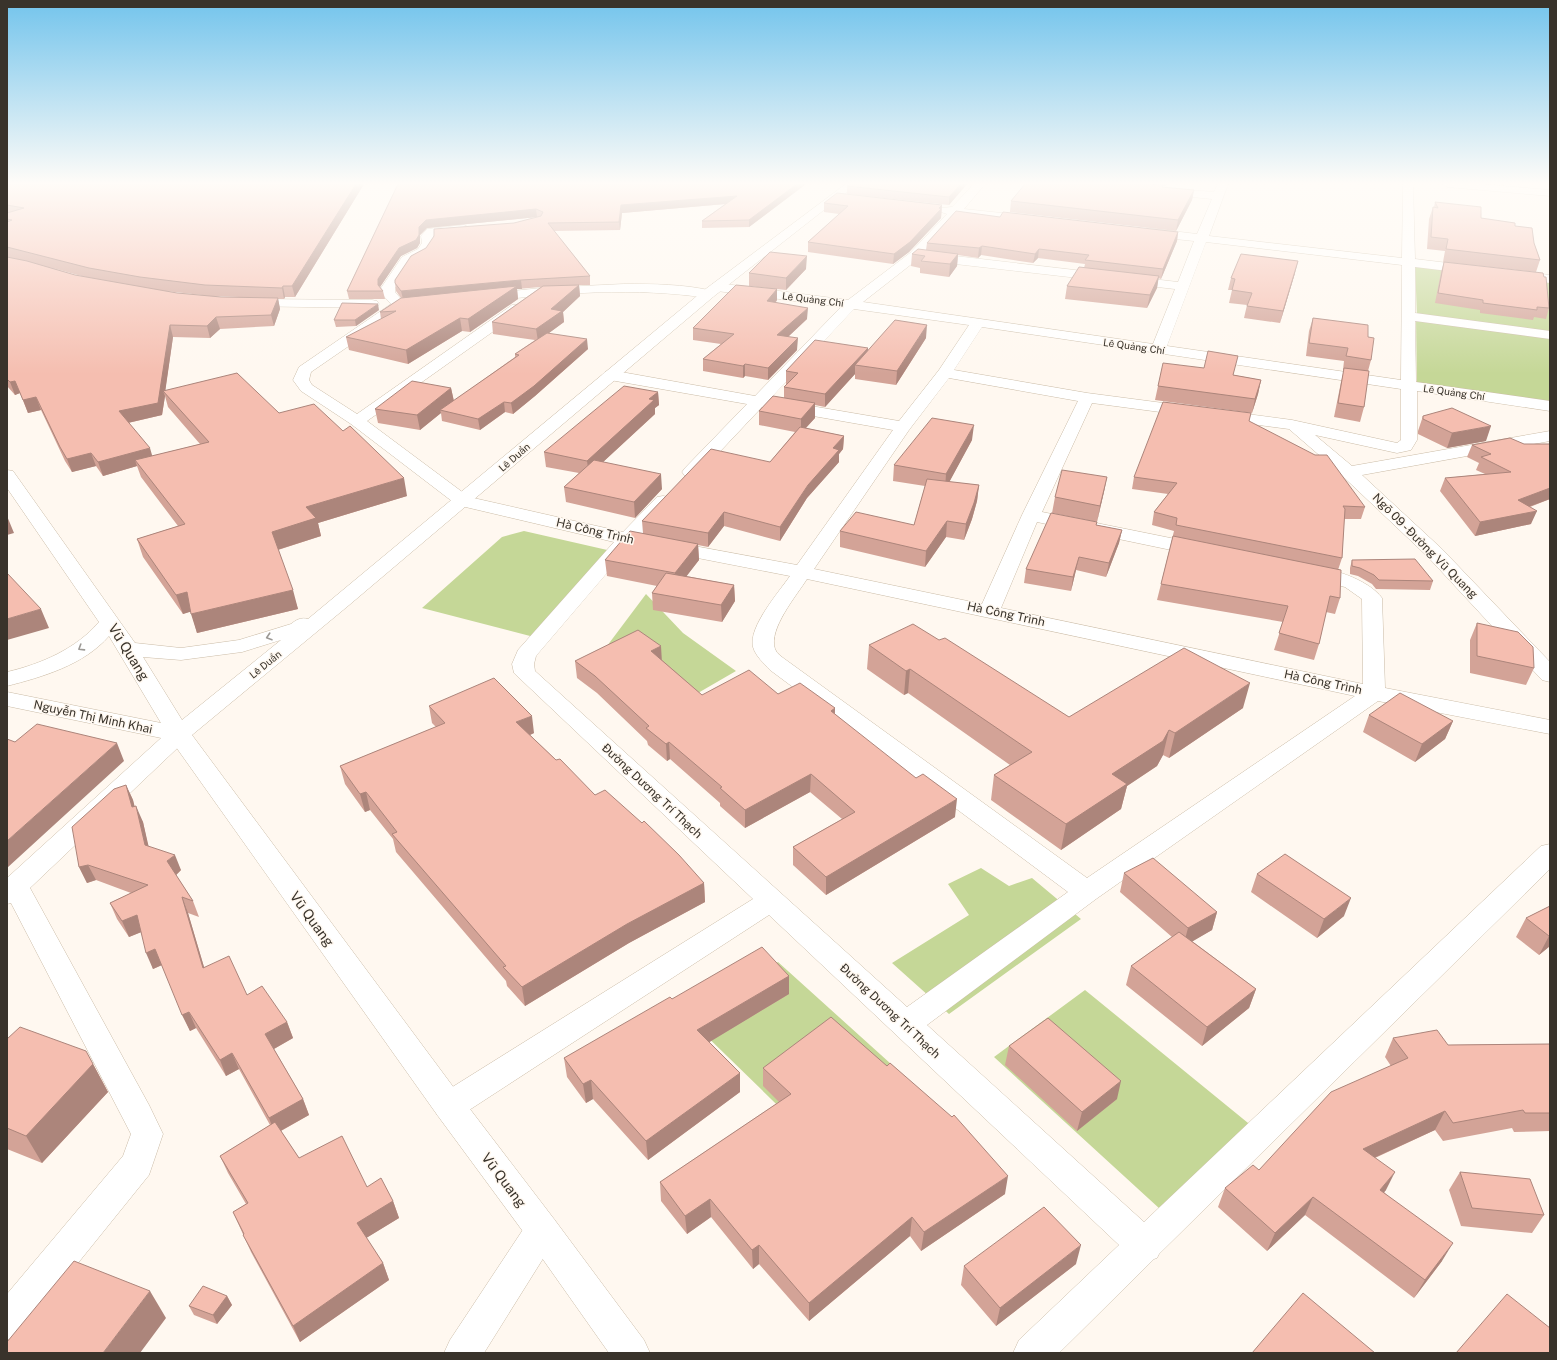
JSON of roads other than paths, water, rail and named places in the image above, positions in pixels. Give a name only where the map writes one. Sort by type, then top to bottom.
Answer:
[{"type":"street","points":[[399,305],[388,293],[388,288],[406,260],[422,252],[425,247]]},
{"type":"street","name":"Lê Duẩn","points":[[11,890],[179,734],[463,501],[610,375],[713,290],[772,247]]},
{"type":"street","name":"Đường Dương Trí Thạch","points":[[922,247],[914,256],[851,304],[758,401],[627,539],[526,655],[523,664],[525,672],[1145,1246]]},
{"type":"street","points":[[1158,349],[1198,247]]},
{"type":"street","points":[[1280,247],[1487,272]]},
{"type":"street","points":[[946,373],[1087,398],[1292,425],[1397,448],[1405,446],[1409,440],[1409,247]]},
{"type":"street","points":[[914,256],[1183,286]]},
{"type":"street","points":[[1502,274],[1550,279]]},
{"type":"street","name":"Lê Quảng Chí","points":[[477,298],[540,292],[658,287],[713,290],[851,304],[1550,406]]},
{"type":"street","points":[[357,421],[540,292]]},
{"type":"street","points":[[235,303],[399,305],[415,303]]},
{"type":"street","points":[[399,305],[304,370],[301,380],[306,388],[357,421],[463,501]]},
{"type":"street","points":[[1409,316],[1550,335]]},
{"type":"street","points":[[978,323],[946,373],[903,427],[802,572],[765,629],[763,644],[767,654],[791,675],[1087,892]]},
{"type":"street","points":[[610,375],[903,427]]},
{"type":"street","points":[[989,611],[1031,515],[1087,398]]},
{"type":"street","name":"Ngõ 09 - Đường Vũ Quang","points":[[1292,425],[1349,472],[1435,553],[1550,675]]},
{"type":"street","points":[[1349,472],[1550,436]]},
{"type":"street","name":"Vũ Quang","points":[[7,475],[128,649],[179,734],[449,1106],[542,1230],[631,1353]]},
{"type":"street","name":"Hà Công Trình","points":[[463,501],[627,539],[802,572],[1374,693],[1550,727]]},
{"type":"street","points":[[1031,515],[1218,554]]},
{"type":"street","points":[[905,1025],[1087,892],[1374,693],[1372,598],[1364,589],[1350,581],[1296,570]]},
{"type":"street","points":[[128,649],[181,654],[242,646],[298,628],[341,602]]},
{"type":"street","points":[[7,679],[26,674],[63,660],[92,641],[110,622]]},
{"type":"street","name":"Nguyễn Thị Minh Khai","points":[[7,699],[179,734]]},
{"type":"street","points":[[1032,1353],[1145,1246],[1550,853]]},
{"type":"street","points":[[7,1322],[137,1164],[147,1134],[138,1115],[11,890]]},
{"type":"street","points":[[449,1106],[771,901]]},
{"type":"street","points":[[462,1353],[542,1230]]}]
